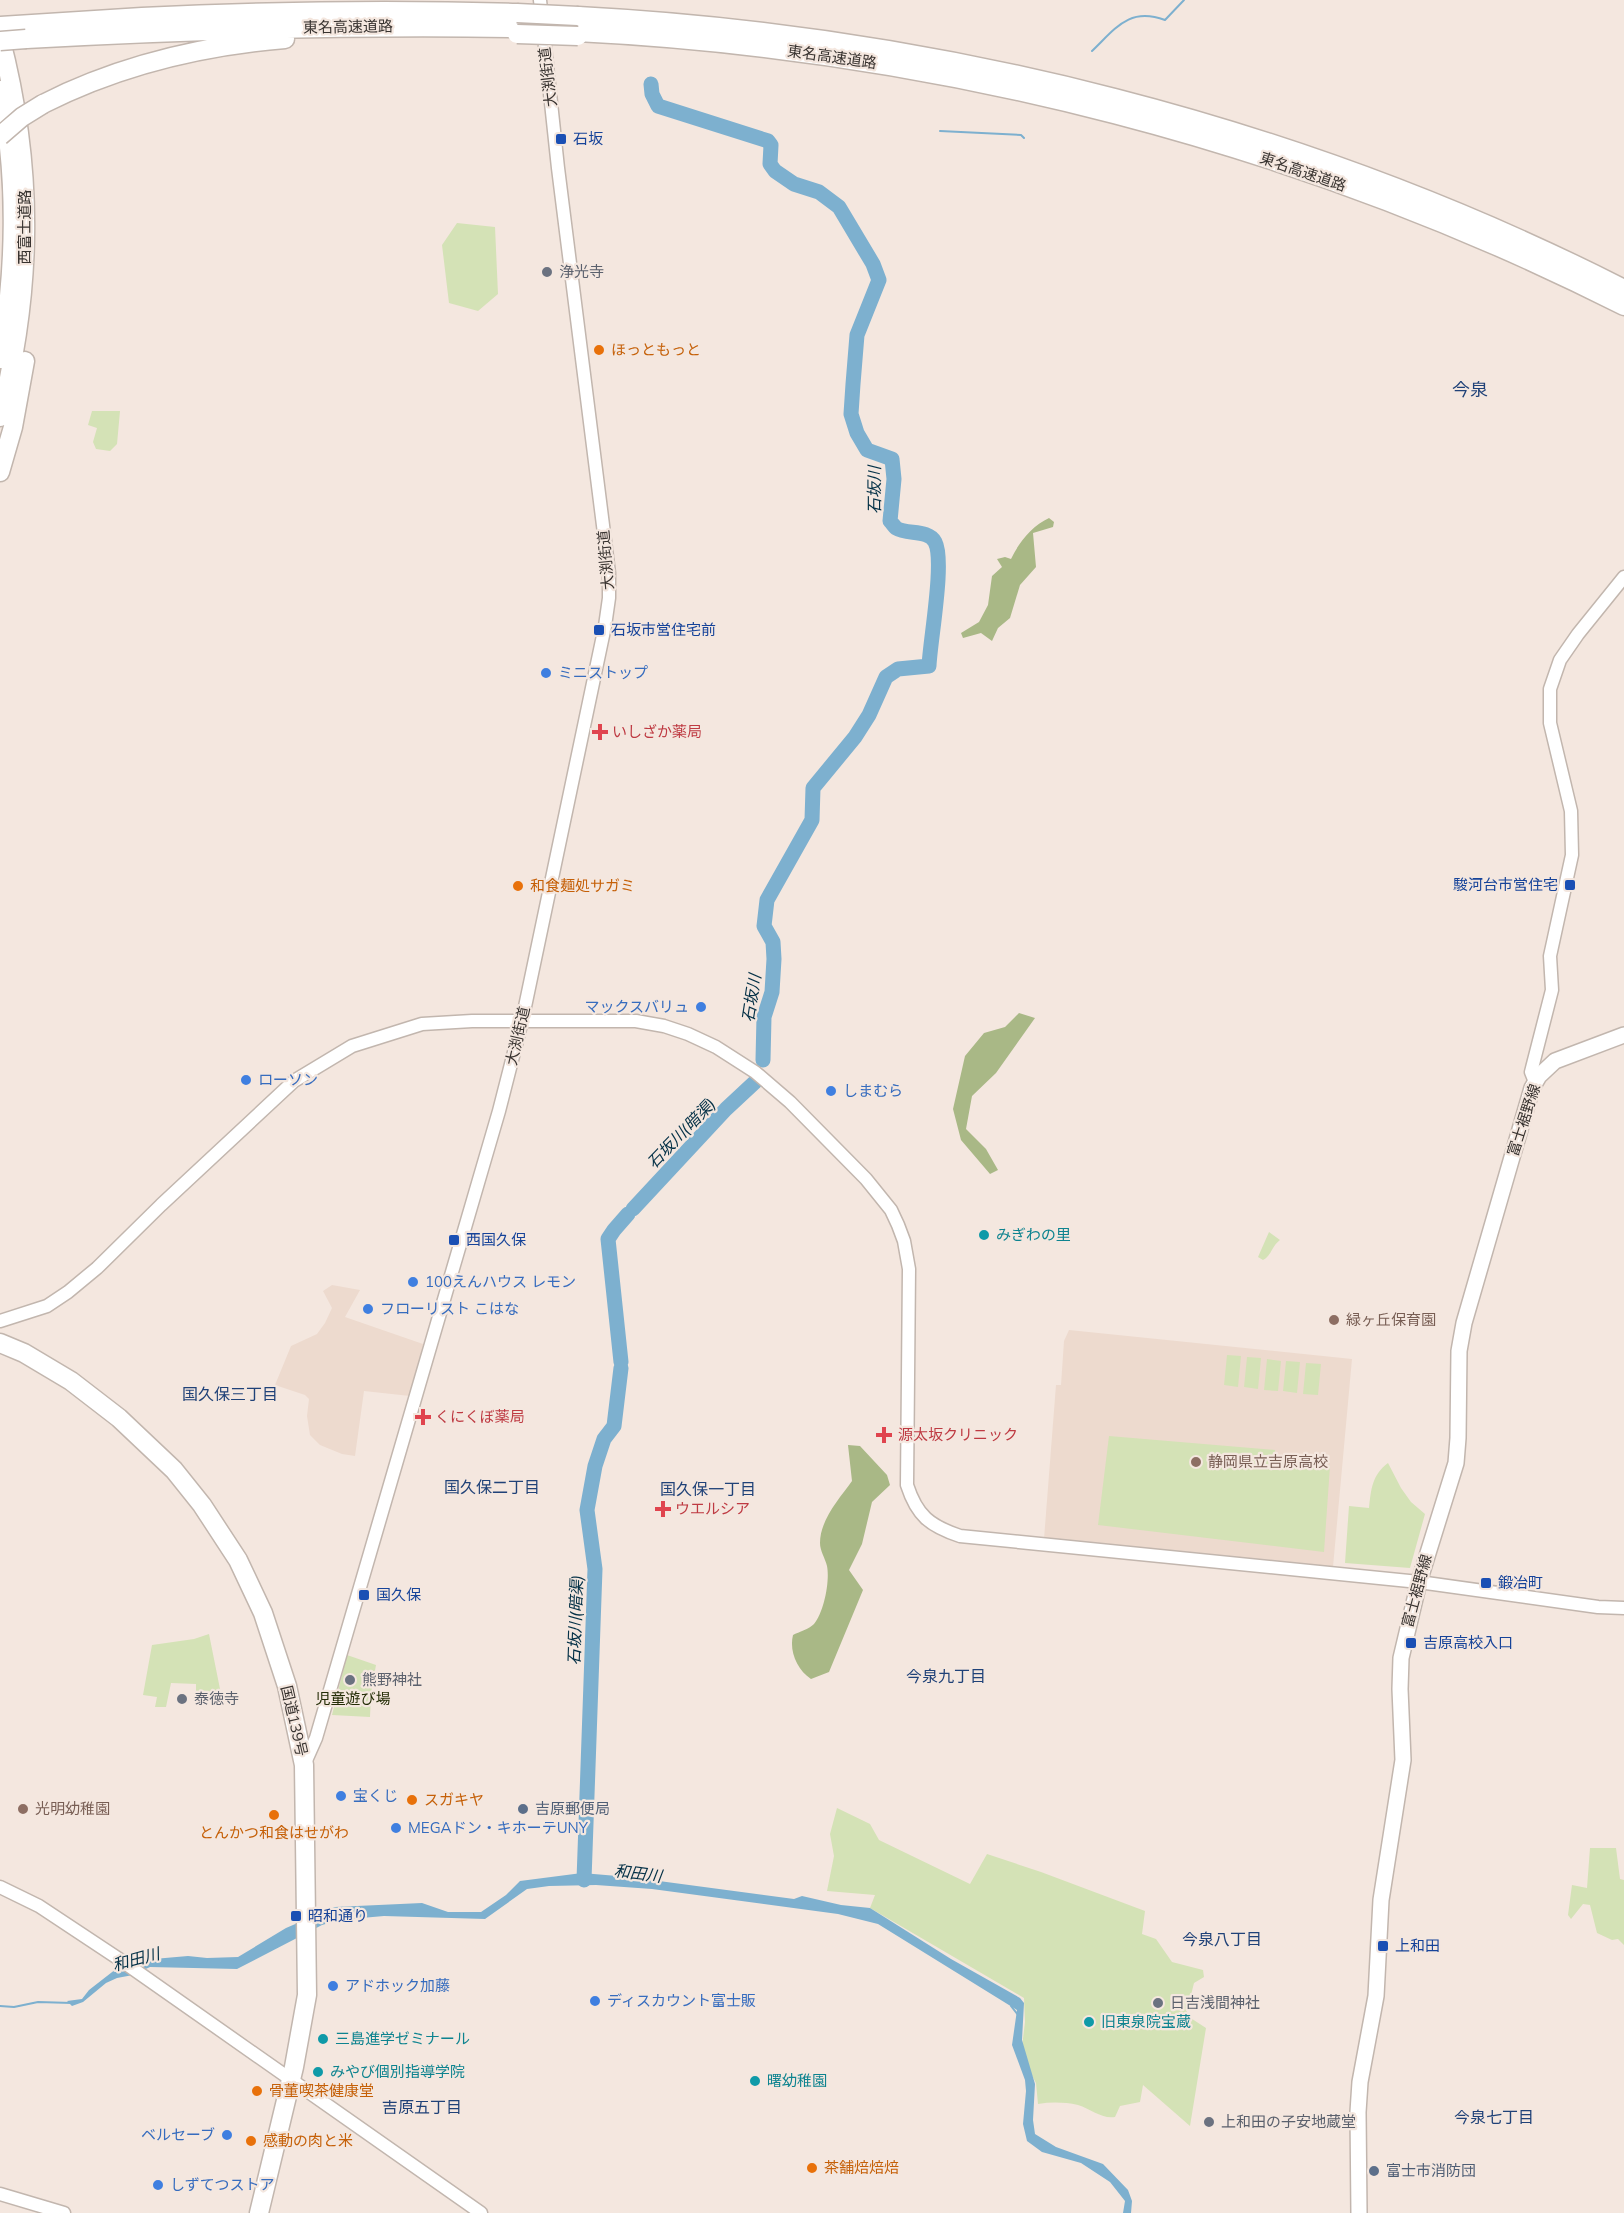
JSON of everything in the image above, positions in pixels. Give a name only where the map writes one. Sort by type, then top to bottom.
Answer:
[{"type":"highway","name":"東名高速道路","points":[[578,28],[693,24],[839,42],[964,64],[1085,90],[1192,120],[1369,178],[1519,240],[1624,289]]},
{"type":"highway","points":[[0,303],[4,272],[3,137],[22,117],[75,88],[193,51],[225,45],[338,35],[517,25],[578,28]]},
{"type":"highway","name":"東名高速道路","points":[[0,26],[27,32],[517,25]]},
{"type":"highway","name":"東名高速道路","points":[[578,28],[813,53],[912,69],[1020,91],[1134,119],[1270,160],[1359,191],[1525,260],[1624,306]]},
{"type":"highway","name":"東名高速道路","points":[[0,39],[27,32]]},
{"type":"highway","name":"西富士道路","points":[[0,39],[16,110],[29,224],[32,276],[24,366],[7,422],[0,472]]},
{"type":"highway","name":"西富士道路","points":[[0,90],[3,137],[13,206],[10,293],[0,359]]},
{"type":"highway","name":"国道139号","points":[[0,1342],[24,1353],[71,1381],[119,1418],[174,1470],[202,1505],[238,1560],[263,1613],[287,1686],[304,1765],[307,1995],[291,2079],[259,2213]]},
{"type":"main road","name":"富士裾野線","points":[[1359,2213],[1360,2082],[1376,1996],[1382,1899],[1403,1760],[1401,1658],[1419,1582],[1456,1463],[1459,1351],[1464,1323],[1535,1082],[1555,1061],[1624,1035]]},
{"type":"street","name":"大渕街道","points":[[304,1765],[316,1738],[500,1111],[522,1021],[600,657],[609,598],[609,573],[558,168],[540,0]]},
{"type":"street","points":[[1535,1082],[1531,1072],[1552,990],[1550,956],[1572,855],[1571,811],[1550,723],[1550,689],[1560,660],[1624,577]]},
{"type":"street","points":[[0,1321],[47,1306],[68,1292],[97,1268],[294,1081],[352,1046],[422,1024],[636,1021],[664,1026],[706,1042],[755,1072],[790,1102],[866,1179],[891,1210],[904,1241],[908,1258],[907,1485],[912,1501],[924,1518],[939,1529],[960,1536],[1419,1582],[1624,1608]]},
{"type":"street","points":[[0,1887],[39,1906],[122,1961],[481,2213]]},
{"type":"street","points":[[0,2194],[64,2213]]},
{"type":"shaded area","points":[[332,1285],[360,1290],[345,1317],[423,1344],[416,1381],[410,1396],[364,1391],[355,1456],[342,1454],[320,1445],[310,1435],[307,1416],[309,1399],[305,1395],[275,1385],[291,1346],[317,1334],[325,1323],[332,1308],[323,1291]]},
{"type":"shaded area","name":"静岡県立吉原高校","points":[[1069,1330],[1352,1359],[1333,1567],[1044,1539],[1056,1385],[1061,1385],[1064,1341]]},
{"type":"green space","points":[[457,223],[495,227],[498,294],[478,311],[449,303],[442,245]]},
{"type":"green space","points":[[92,411],[120,411],[117,444],[110,451],[96,449],[93,442],[97,428],[88,425]]},
{"type":"green space","points":[[1049,518],[1054,522],[1053,527],[1033,533],[1036,567],[1020,585],[1010,618],[998,628],[992,641],[981,633],[963,638],[961,633],[979,622],[988,605],[992,576],[1002,567],[997,559],[1005,557],[1011,559],[1027,535]]},
{"type":"green space","points":[[1019,1013],[1035,1018],[996,1073],[972,1096],[966,1129],[986,1149],[998,1170],[990,1174],[961,1140],[953,1109],[965,1056],[984,1033],[1005,1027]]},
{"type":"green space","points":[[1269,1232],[1280,1240],[1263,1260],[1258,1257]]},
{"type":"green space","points":[[1227,1355],[1241,1356],[1238,1387],[1224,1385]]},
{"type":"green space","points":[[1247,1357],[1261,1358],[1258,1389],[1244,1387]]},
{"type":"green space","points":[[1267,1359],[1281,1361],[1278,1391],[1264,1390]]},
{"type":"green space","points":[[1286,1361],[1300,1362],[1297,1393],[1283,1391]]},
{"type":"green space","points":[[1306,1363],[1321,1364],[1318,1395],[1303,1394]]},
{"type":"green space","points":[[1109,1436],[1275,1450],[1276,1458],[1330,1466],[1324,1552],[1098,1525]]},
{"type":"green space","points":[[848,1445],[860,1446],[887,1475],[890,1485],[872,1502],[862,1544],[849,1570],[863,1590],[829,1672],[811,1679],[795,1660],[792,1641],[793,1635],[814,1624],[823,1604],[828,1572],[820,1546],[821,1534],[831,1510],[852,1481]]},
{"type":"green space","points":[[1388,1463],[1411,1502],[1425,1514],[1410,1568],[1345,1563],[1349,1506],[1369,1508],[1375,1478]]},
{"type":"green space","points":[[209,1634],[221,1694],[196,1695],[196,1684],[171,1683],[166,1707],[155,1707],[157,1697],[143,1695],[152,1645],[194,1639]]},
{"type":"green space","name":"児童遊び場","points":[[347,1655],[376,1665],[370,1717],[332,1715]]},
{"type":"green space","points":[[837,1808],[870,1824],[879,1840],[970,1884],[987,1854],[1145,1911],[1142,1934],[1156,1939],[1172,1962],[1203,1970],[1204,1977],[1194,1983],[1186,2015],[1206,2028],[1190,2126],[1143,2085],[1140,2102],[1120,2106],[1115,2117],[1101,2115],[1073,2104],[1038,2104],[1036,2083],[1021,2055],[1025,2022],[1024,1998],[870,1908],[875,1895],[827,1891],[834,1856],[830,1834]]},
{"type":"green space","points":[[1590,1848],[1616,1848],[1620,1879],[1624,1880],[1624,1945],[1618,1939],[1612,1940],[1597,1933],[1590,1905],[1583,1904],[1571,1919],[1568,1915],[1572,1885],[1587,1888]]},
{"type":"water","points":[[582,1873],[794,1899],[802,1896],[841,1905],[870,1908],[951,1959],[1020,1998],[1024,2003],[1022,2040],[1035,2084],[1033,2120],[1035,2134],[1056,2147],[1103,2164],[1128,2190],[1132,2201],[1131,2213],[1123,2213],[1125,2201],[1110,2182],[1081,2163],[1042,2152],[1027,2141],[1023,2124],[1025,2080],[1012,2045],[1017,2010],[878,1924],[838,1914],[652,1889],[596,1885],[549,1886],[527,1889],[485,1919],[384,1916],[339,1920],[322,1925],[237,1969],[150,1967],[106,1983],[83,2002],[72,2006],[67,2001],[82,1999],[89,1990],[116,1969],[142,1960],[188,1956],[238,1957],[286,1928],[335,1907],[422,1903],[448,1912],[481,1912],[506,1895],[520,1881]]},
{"type":"waterway","points":[[1092,51],[1124,22],[1142,16],[1165,20],[1184,0]]},
{"type":"waterway","name":"石坂川","points":[[651,84],[652,94],[658,106],[768,141],[771,145],[770,164],[775,171],[794,184],[819,192],[839,207],[873,264],[879,280],[857,335],[851,414],[857,433],[867,450],[892,459],[894,479],[890,521],[896,528],[932,538],[938,552],[938,583],[929,666],[898,669],[886,677],[869,715],[855,737],[813,788],[812,820],[767,900],[764,926],[773,942],[774,959],[772,992],[764,1017],[763,1060]]},
{"type":"waterway","points":[[940,131],[1021,135],[1024,138]]},
{"type":"waterway","name":"石坂川(暗渠)","points":[[633,1209],[726,1109],[755,1082]]},
{"type":"waterway","name":"石坂川(暗渠)","points":[[621,1362],[608,1239],[628,1214]]},
{"type":"waterway","name":"石坂川(暗渠)","points":[[584,1880],[595,1569],[587,1510],[595,1466],[604,1439],[614,1426],[621,1368]]},
{"type":"waterway","name":"和田川","points":[[0,2006],[14,2007],[38,2002],[72,2003]]},
{"type":"waterway","name":"和田川","points":[[1011,2006],[1018,2015]]},
{"type":"place","name":"石坂","points":[[561,139]]},
{"type":"place","name":"浄光寺","points":[[547,272]]},
{"type":"place","name":"ほっともっと","points":[[599,350]]},
{"type":"place","name":"石坂市営住宅前","points":[[599,630]]},
{"type":"place","name":"ミニストップ","points":[[546,673]]},
{"type":"place","name":"いしざか薬局","points":[[600,732]]},
{"type":"place","name":"駿河台市営住宅","points":[[1570,885]]},
{"type":"place","name":"和食麺処サガミ","points":[[518,886]]},
{"type":"place","name":"マックスバリュ","points":[[701,1007]]},
{"type":"place","name":"ローソン","points":[[246,1080]]},
{"type":"place","name":"しまむら","points":[[831,1091]]},
{"type":"place","name":"みぎわの里","points":[[984,1235]]},
{"type":"place","name":"西国久保","points":[[454,1240]]},
{"type":"place","name":"100えんハウス レモン","points":[[413,1282]]},
{"type":"place","name":"フローリスト こはな","points":[[368,1309]]},
{"type":"place","name":"緑ヶ丘保育園","points":[[1334,1320]]},
{"type":"place","name":"くにくぼ薬局","points":[[423,1417]]},
{"type":"place","name":"源太坂クリニック","points":[[884,1435]]},
{"type":"place","name":"静岡県立吉原高校","points":[[1196,1462]]},
{"type":"place","name":"ウエルシア","points":[[663,1509]]},
{"type":"place","name":"鍛冶町","points":[[1486,1583]]},
{"type":"place","name":"国久保","points":[[364,1595]]},
{"type":"place","name":"吉原高校入口","points":[[1411,1643]]},
{"type":"place","name":"熊野神社","points":[[350,1680]]},
{"type":"place","name":"泰徳寺","points":[[182,1699]]},
{"type":"place","name":"宝くじ","points":[[341,1796]]},
{"type":"place","name":"スガキヤ","points":[[412,1800]]},
{"type":"place","name":"光明幼稚園","points":[[23,1809]]},
{"type":"place","name":"吉原郵便局","points":[[523,1809]]},
{"type":"place","name":"とんかつ和食はせがわ","points":[[274,1815]]},
{"type":"place","name":"MEGAドン・キホーテUNY","points":[[396,1828]]},
{"type":"place","name":"昭和通り","points":[[296,1916]]},
{"type":"place","name":"上和田","points":[[1383,1946]]},
{"type":"place","name":"アドホック加藤","points":[[333,1986]]},
{"type":"place","name":"ディスカウント富士販","points":[[595,2001]]},
{"type":"place","name":"日吉浅間神社","points":[[1158,2003]]},
{"type":"place","name":"旧東泉院宝蔵","points":[[1089,2022]]},
{"type":"place","name":"三島進学ゼミナール","points":[[323,2039]]},
{"type":"place","name":"みやび個別指導学院","points":[[318,2072]]},
{"type":"place","name":"曙幼稚園","points":[[755,2081]]},
{"type":"place","name":"骨董喫茶健康堂","points":[[257,2091]]},
{"type":"place","name":"上和田の子安地蔵堂","points":[[1209,2122]]},
{"type":"place","name":"ベルセーブ","points":[[227,2135]]},
{"type":"place","name":"感動の肉と米","points":[[251,2141]]},
{"type":"place","name":"茶舗焙焙焙","points":[[812,2168]]},
{"type":"place","name":"富士市消防団","points":[[1374,2171]]},
{"type":"place","name":"しずてつストア","points":[[158,2185]]},
{"type":"district","name":"今泉","points":[[1470,390]]},
{"type":"district","name":"国久保三丁目","points":[[230,1394]]},
{"type":"district","name":"国久保二丁目","points":[[492,1487]]},
{"type":"district","name":"国久保一丁目","points":[[708,1489]]},
{"type":"district","name":"今泉九丁目","points":[[946,1676]]},
{"type":"district","name":"今泉八丁目","points":[[1222,1939]]},
{"type":"district","name":"吉原五丁目","points":[[422,2107]]},
{"type":"district","name":"今泉七丁目","points":[[1494,2117]]}]
